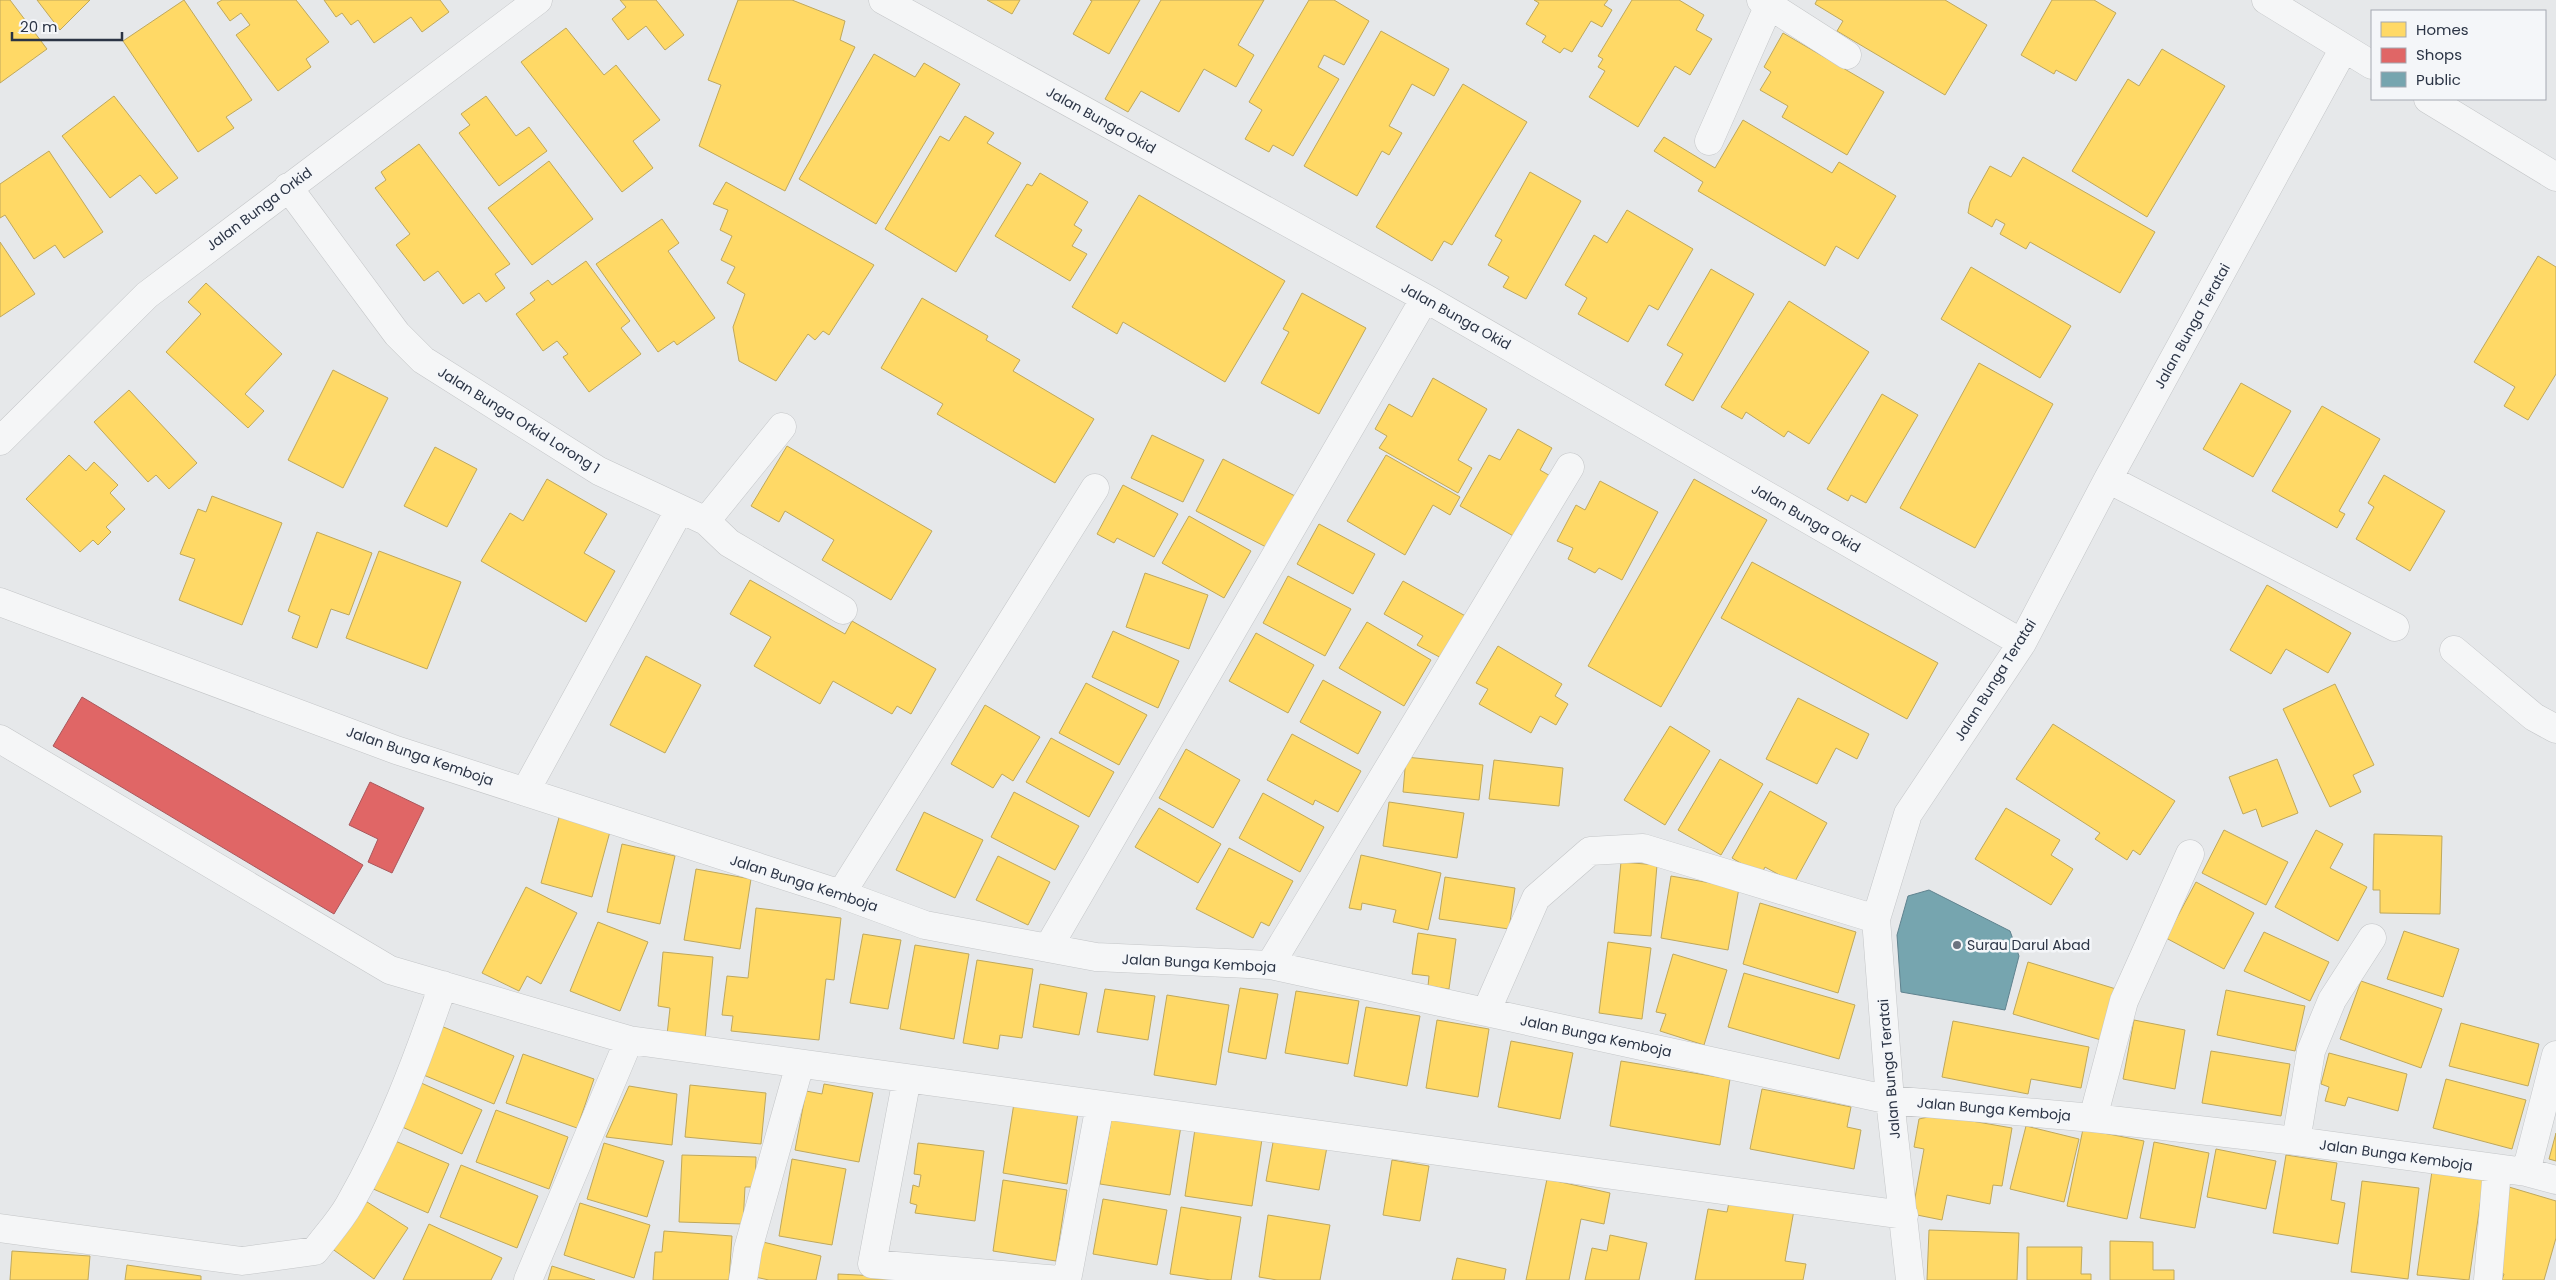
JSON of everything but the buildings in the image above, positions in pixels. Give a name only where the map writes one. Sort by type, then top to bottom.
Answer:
[{"type":"street","name":"Jalan Bunga Orkid","points":[[0,441],[147,295],[538,0]]},
{"type":"street","name":"Jalan Bunga Okid","points":[[883,0],[1425,298],[2022,643]]},
{"type":"street","points":[[2266,0],[2371,64]]},
{"type":"street","points":[[1709,141],[1768,2],[1847,55]]},
{"type":"street","name":"Jalan Bunga Teratai","points":[[1910,1280],[1890,1100],[1876,918],[1908,814],[2022,643],[2108,480],[2344,48]]},
{"type":"street","points":[[2430,100],[2556,177]]},
{"type":"street","name":"Jalan Bunga Orkid Lorong 1","points":[[288,187],[397,334],[423,360],[599,471],[706,520]]},
{"type":"street","points":[[1048,948],[1425,298]]},
{"type":"street","points":[[782,427],[706,520],[729,544],[843,610]]},
{"type":"street","points":[[1270,965],[1570,467]]},
{"type":"street","points":[[2108,480],[2395,627]]},
{"type":"street","points":[[841,894],[1095,488]]},
{"type":"street","points":[[525,792],[680,509]]},
{"type":"street","name":"Jalan Bunga Kemboja","points":[[0,602],[304,714],[396,750],[841,894],[925,925],[1096,957],[1270,965],[1890,1100],[2093,1118],[2296,1141],[2526,1172],[2556,1180]]},
{"type":"street","points":[[2454,650],[2534,717],[2556,730]]},
{"type":"street","points":[[0,739],[390,970],[629,1040],[1904,1215]]},
{"type":"street","points":[[1486,1012],[1536,898],[1590,851],[1643,848],[1876,918]]},
{"type":"street","points":[[2093,1118],[2124,1001],[2190,854]]},
{"type":"street","points":[[2296,1141],[2311,1051],[2332,1000],[2372,938]]},
{"type":"street","points":[[0,1228],[242,1261],[315,1251],[348,1207],[379,1147],[412,1074],[442,985]]},
{"type":"street","points":[[528,1280],[629,1040]]},
{"type":"street","points":[[2526,1172],[2556,1055]]},
{"type":"street","points":[[743,1280],[748,1249],[800,1064]]},
{"type":"street","points":[[907,1078],[872,1264],[1060,1280]]},
{"type":"street","points":[[1067,1280],[1100,1105]]},
{"type":"street","points":[[2488,1280],[2497,1169]]},
{"type":"place","name":"Surau Darul Abad","points":[[1957,945]]}]
